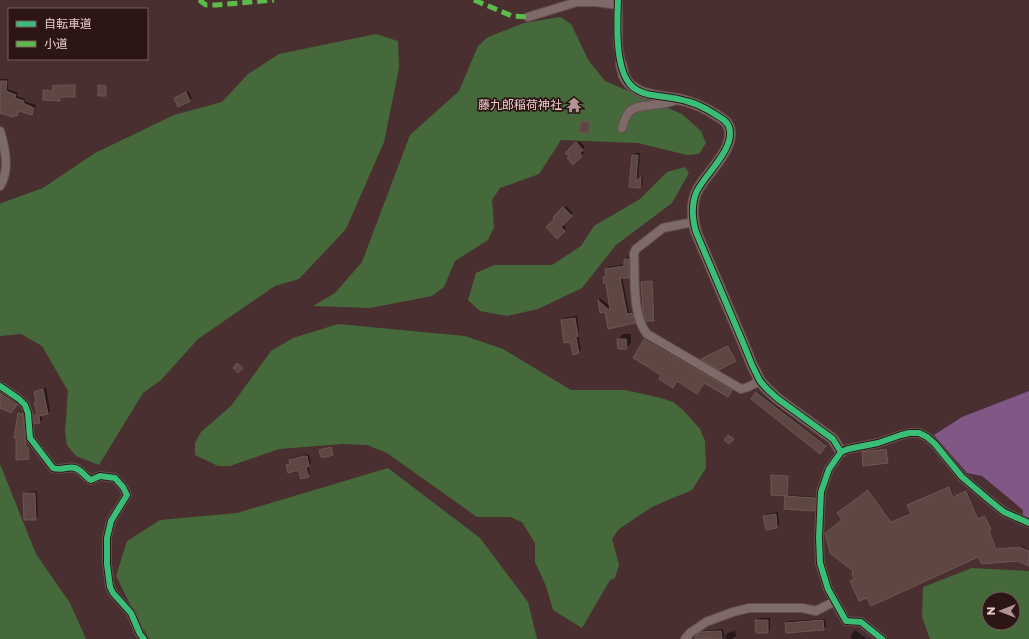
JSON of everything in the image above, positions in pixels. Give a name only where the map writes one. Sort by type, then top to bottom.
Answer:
[{"type":"street","points":[[528,17],[576,2],[618,2],[618,45],[624,75],[630,84],[637,90],[654,95],[686,100],[724,120],[729,127],[730,135],[727,146],[722,156],[697,191],[694,202],[692,214],[693,222],[699,240],[760,381],[778,399],[833,438],[841,452]]},
{"type":"street","points":[[622,128],[626,116],[631,110],[637,107],[665,104],[678,99]]},
{"type":"street","points":[[0,131],[6,162],[6,173],[0,186]]},
{"type":"street","points":[[693,222],[663,228],[636,249],[634,253],[636,308],[642,328],[647,334],[741,389],[760,381]]},
{"type":"street","points":[[0,386],[25,405],[28,413],[30,438],[53,468],[75,468],[91,480],[100,476],[115,478],[123,487],[127,495],[111,521],[107,538],[106,564],[110,587],[113,593],[131,613],[140,634],[144,639]]},
{"type":"street","points":[[882,639],[861,622],[846,621],[828,588],[820,563],[819,538],[821,492],[829,469],[841,452],[848,449],[878,443],[909,433],[919,433],[927,437],[935,444],[962,477],[989,500],[1004,512],[1029,523]]},
{"type":"street","points":[[685,639],[690,633],[706,622],[733,612],[749,608],[802,608],[816,611],[835,601]]},
{"type":"green space","points":[[560,17],[571,24],[589,61],[605,81],[682,114],[701,131],[706,143],[699,154],[687,155],[638,143],[561,140],[539,174],[500,188],[492,200],[494,227],[488,240],[455,261],[444,287],[432,296],[370,308],[313,306],[335,293],[362,262],[410,135],[459,91],[478,46],[488,37],[524,23]]},
{"type":"green space","points":[[376,34],[398,41],[399,68],[384,142],[346,229],[299,279],[275,286],[198,339],[161,380],[143,393],[99,465],[76,456],[67,445],[65,432],[68,391],[42,346],[21,334],[0,336],[0,204],[43,188],[95,153],[174,115],[222,102],[248,74],[279,54]]},
{"type":"green space","points":[[685,167],[689,173],[672,203],[616,245],[582,288],[538,309],[507,316],[480,311],[468,300],[476,273],[494,265],[552,265],[581,246],[594,226],[640,199],[667,172]]},
{"type":"green space","points":[[338,324],[465,336],[503,349],[571,390],[625,390],[673,402],[683,410],[700,429],[705,441],[706,468],[692,490],[652,507],[619,529],[612,539],[619,565],[615,578],[610,580],[582,628],[553,610],[546,586],[535,562],[535,543],[522,522],[510,517],[477,517],[387,453],[367,445],[343,444],[279,449],[230,466],[218,466],[195,455],[195,443],[201,432],[231,406],[271,351],[293,338]]},
{"type":"green space","points":[[0,464],[36,554],[70,603],[86,639],[0,639]]},
{"type":"green space","points":[[388,468],[480,538],[528,602],[537,639],[150,639],[139,622],[116,576],[127,541],[160,520],[237,513]]},
{"type":"green space","points":[[972,568],[1029,571],[1029,639],[930,639],[922,617],[923,587]]},
{"type":"shaded area","points":[[1029,391],[1029,518],[1023,516],[1023,510],[982,476],[967,473],[934,435],[962,417]]},
{"type":"building","points":[[0,81],[7,81],[6,91],[16,95],[15,98],[24,101],[23,103],[34,108],[32,115],[19,111],[17,116],[15,115],[14,117],[0,113]]},
{"type":"building","points":[[53,85],[75,85],[75,97],[60,97],[60,101],[43,100],[43,90],[52,91]]},
{"type":"building","points":[[98,85],[106,86],[106,96],[98,96]]},
{"type":"building","points":[[186,92],[190,101],[178,107],[174,98]]},
{"type":"building","points":[[574,98],[579,102],[574,107],[569,102]]},
{"type":"building","points":[[581,121],[590,122],[589,134],[579,132]]},
{"type":"building","points":[[576,142],[583,150],[580,153],[582,156],[573,165],[567,158],[569,156],[565,153]]},
{"type":"building","points":[[632,155],[638,155],[636,181],[641,177],[640,188],[629,187]]},
{"type":"building","points":[[563,207],[572,216],[561,227],[565,231],[557,239],[546,227]]},
{"type":"building","points":[[624,259],[629,259],[629,278],[620,278],[627,314],[632,313],[635,323],[608,329],[605,312],[600,313],[598,300],[610,311],[606,283],[604,284],[603,277],[606,277],[605,269],[624,266]]},
{"type":"building","points":[[652,281],[654,321],[646,321],[643,310],[641,282]]},
{"type":"building","points":[[575,318],[579,353],[573,355],[570,342],[564,343],[561,320]]},
{"type":"building","points":[[617,339],[626,339],[627,349],[618,349]]},
{"type":"building","points":[[644,339],[732,390],[728,397],[704,383],[697,394],[677,381],[673,388],[659,379],[661,375],[633,358]]},
{"type":"building","points":[[728,346],[736,361],[719,370],[701,359]]},
{"type":"building","points":[[237,363],[243,368],[238,373],[233,368]]},
{"type":"building","points":[[43,389],[48,414],[39,416],[40,423],[34,424],[34,415],[37,415],[34,403],[36,402],[34,392]]},
{"type":"building","points":[[756,392],[826,446],[820,454],[751,399]]},
{"type":"building","points":[[0,393],[17,405],[11,413],[0,408]]},
{"type":"building","points":[[18,413],[23,414],[26,447],[29,447],[29,459],[16,460],[16,438],[14,438]]},
{"type":"building","points":[[728,435],[734,439],[729,444],[724,440]]},
{"type":"building","points":[[331,447],[333,455],[323,458],[323,456],[321,457],[319,450]]},
{"type":"building","points":[[886,449],[888,463],[863,466],[862,452]]},
{"type":"building","points":[[307,456],[309,466],[306,467],[309,477],[301,479],[298,470],[288,473],[286,465],[290,464],[289,460]]},
{"type":"building","points":[[771,475],[788,476],[787,496],[771,495]]},
{"type":"building","points":[[949,487],[953,497],[966,491],[978,519],[985,516],[991,529],[989,530],[996,549],[1020,547],[1029,551],[1029,566],[1017,561],[982,564],[978,557],[871,606],[867,598],[859,601],[850,581],[854,579],[852,574],[853,571],[830,553],[825,533],[842,520],[837,513],[868,490],[891,522],[911,514],[907,505]]},
{"type":"building","points":[[23,493],[35,493],[36,520],[24,520]]},
{"type":"building","points":[[785,496],[815,498],[814,511],[784,509]]},
{"type":"building","points":[[776,514],[777,528],[766,530],[763,516]]},
{"type":"building","points":[[755,620],[768,620],[768,633],[756,633]]},
{"type":"building","points":[[823,620],[824,630],[786,633],[785,623]]},
{"type":"building","points":[[721,631],[722,639],[695,639],[700,632]]},
{"type":"marked path","points":[[199,0],[206,5],[274,0]]},
{"type":"marked path","points":[[474,0],[512,16],[528,17]]},
{"type":"cycle path","points":[[618,0],[617,31],[619,55],[624,75],[631,85],[637,90],[647,94],[696,104],[720,117],[729,127],[730,135],[724,152],[701,184],[695,196],[693,211],[696,232],[760,381],[778,399],[833,439],[841,452]]},
{"type":"cycle path","points":[[0,386],[25,405],[28,413],[30,438],[53,468],[75,468],[80,470],[91,480],[100,476],[115,478],[123,487],[127,495],[111,521],[107,538],[107,564],[110,587],[113,593],[131,613],[140,634],[144,639]]},
{"type":"cycle path","points":[[882,639],[861,622],[846,621],[828,589],[820,563],[819,538],[821,492],[829,469],[841,452],[848,449],[878,443],[909,433],[919,433],[927,437],[935,444],[962,477],[989,500],[1004,512],[1029,523]]},
{"type":"place","name":"藤九郎稲荷神社","points":[[574,105]]}]
